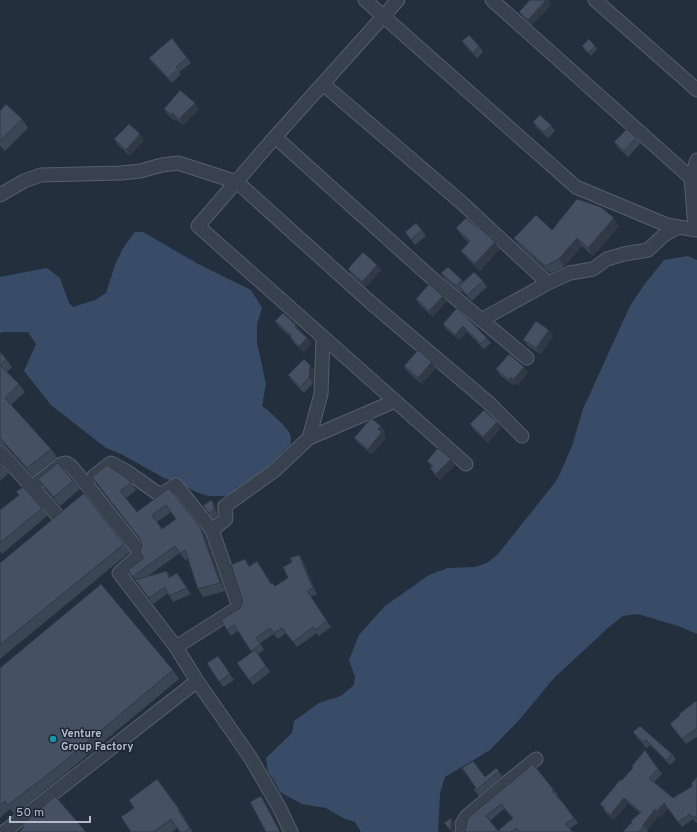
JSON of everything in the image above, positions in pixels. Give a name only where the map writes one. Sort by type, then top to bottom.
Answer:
[{"type":"street","points":[[365,0],[576,187],[667,225],[696,229],[691,178],[697,160]]},
{"type":"street","points":[[398,0],[198,226],[466,464]]},
{"type":"street","points":[[492,0],[691,178]]},
{"type":"street","points":[[595,0],[697,90]]},
{"type":"street","points":[[323,84],[462,203],[548,282]]},
{"type":"street","points":[[275,138],[435,281],[528,358]]},
{"type":"street","points":[[0,195],[24,181],[41,175],[121,173],[140,171],[178,163],[236,182],[370,302],[489,403],[522,436]]},
{"type":"street","points":[[481,320],[548,282],[570,273],[593,268],[607,259],[624,254],[648,250],[664,235],[679,227]]},
{"type":"street","points":[[309,438],[321,394],[323,338]]},
{"type":"street","points":[[212,530],[226,519],[225,506],[274,471],[309,438],[395,401]]},
{"type":"street","points":[[0,452],[59,517]]},
{"type":"street","points":[[32,487],[61,464],[66,463],[71,466],[89,486],[139,551],[138,556],[119,573],[176,647],[197,681],[250,756],[279,807],[291,832]]},
{"type":"street","points":[[80,499],[89,486],[110,463],[126,471],[160,495],[176,485],[212,530],[239,607],[176,647]]},
{"type":"street","points":[[47,526],[70,508]]},
{"type":"street","points":[[4,832],[197,681]]},
{"type":"street","points":[[462,832],[462,824],[466,817],[536,759]]},
{"type":"water","points":[[135,232],[143,232],[198,264],[251,290],[262,308],[257,324],[257,343],[266,384],[262,406],[285,427],[291,436],[291,444],[254,480],[236,494],[208,496],[196,492],[181,484],[164,478],[121,454],[106,448],[51,405],[24,371],[36,344],[28,332],[0,333],[0,277],[47,268],[60,278],[69,303],[73,307],[95,300],[106,293],[115,265],[123,248]]},
{"type":"water","points":[[688,256],[697,260],[697,634],[678,626],[638,614],[623,616],[610,626],[554,678],[520,719],[490,750],[445,777],[440,793],[438,832],[361,832],[355,822],[343,818],[326,808],[302,804],[280,792],[268,772],[266,758],[292,733],[294,721],[319,703],[341,696],[354,685],[355,677],[349,660],[359,635],[385,606],[429,575],[448,568],[475,567],[487,563],[498,554],[557,480],[572,446],[583,409],[630,306],[644,285],[664,260]]},
{"type":"building","points":[[530,0],[546,0],[528,20],[519,12]]},
{"type":"building","points":[[469,35],[479,46],[473,53],[462,41]]},
{"type":"building","points":[[172,38],[187,58],[176,67],[178,69],[168,78],[149,58]]},
{"type":"building","points":[[589,39],[595,46],[588,53],[582,46]]},
{"type":"building","points":[[180,90],[195,103],[179,119],[164,109]]},
{"type":"building","points":[[6,104],[22,119],[0,141],[0,111]]},
{"type":"building","points":[[540,115],[551,125],[544,132],[533,122]]},
{"type":"building","points":[[129,124],[140,134],[126,150],[114,139]]},
{"type":"building","points":[[627,129],[636,138],[624,151],[614,142]]},
{"type":"building","points":[[577,199],[601,207],[614,218],[588,248],[577,238],[559,259],[545,266],[514,238],[536,215],[552,230]]},
{"type":"building","points":[[466,218],[495,242],[475,264],[461,251],[470,241],[456,228]]},
{"type":"building","points":[[416,223],[422,230],[411,240],[405,232]]},
{"type":"building","points":[[363,252],[377,265],[362,282],[348,269]]},
{"type":"building","points":[[448,267],[462,280],[456,286],[441,273]]},
{"type":"building","points":[[474,272],[483,281],[467,295],[459,286]]},
{"type":"building","points":[[429,284],[443,296],[429,311],[416,299]]},
{"type":"building","points":[[457,308],[487,338],[481,344],[463,326],[455,335],[443,324]]},
{"type":"building","points":[[283,313],[307,338],[299,346],[290,337],[292,336],[275,321]]},
{"type":"building","points":[[536,321],[549,330],[536,348],[523,340]]},
{"type":"building","points":[[418,350],[432,362],[418,378],[404,366]]},
{"type":"building","points":[[0,352],[6,359],[0,365]]},
{"type":"building","points":[[509,354],[524,367],[513,380],[511,377],[509,380],[496,369]]},
{"type":"building","points":[[304,359],[310,365],[309,378],[300,387],[288,375]]},
{"type":"building","points":[[0,365],[19,384],[5,398],[51,449],[27,468],[0,438]]},
{"type":"building","points":[[484,410],[497,422],[483,437],[470,424]]},
{"type":"building","points":[[371,418],[381,426],[378,429],[382,432],[368,449],[354,438]]},
{"type":"building","points":[[438,448],[451,459],[436,474],[430,468],[433,466],[427,461]]},
{"type":"building","points":[[58,463],[73,481],[54,497],[38,479]]},
{"type":"building","points":[[107,465],[127,478],[131,483],[120,491],[137,512],[169,488],[200,527],[220,583],[198,589],[185,550],[180,553],[175,546],[132,577],[128,570],[144,558],[140,552],[142,545],[140,539],[92,477]],"holes":[[[166,505],[176,519],[162,529],[152,515]]]},
{"type":"building","points":[[23,487],[42,508],[0,543],[0,510],[19,495],[16,492]]},
{"type":"building","points":[[84,493],[124,544],[0,645],[0,563]]},
{"type":"building","points":[[211,500],[213,502],[214,510],[209,513],[203,506]]},
{"type":"building","points":[[299,555],[313,588],[307,591],[327,621],[315,630],[313,627],[293,642],[282,628],[274,633],[270,628],[256,638],[261,644],[251,651],[234,625],[227,630],[221,620],[240,608],[243,602],[231,565],[245,559],[249,567],[257,561],[271,584],[272,583],[275,586],[288,578],[283,567],[292,562],[290,558]]},
{"type":"building","points":[[167,571],[169,578],[177,573],[187,588],[169,596],[165,587],[149,598],[135,580]]},
{"type":"building","name":"Venture Group Factory","points":[[101,584],[173,670],[55,769],[8,805],[5,801],[0,805],[0,668]]},
{"type":"building","points":[[255,650],[266,666],[249,680],[237,663]]},
{"type":"building","points":[[218,656],[230,674],[219,682],[207,663]]},
{"type":"building","points":[[696,701],[697,728],[682,739],[670,724],[680,715],[679,714]]},
{"type":"building","points":[[640,726],[672,754],[666,760],[646,740],[643,742],[633,732]]},
{"type":"building","points":[[645,750],[658,769],[649,778],[673,798],[693,786],[691,784],[697,777],[697,819],[695,816],[692,818],[690,814],[678,822],[664,803],[657,811],[655,809],[643,825],[644,827],[638,832],[623,832],[632,822],[631,821],[641,812],[624,798],[610,815],[603,809],[605,808],[600,804],[620,780],[621,781],[633,768],[632,766]]},
{"type":"building","points":[[473,761],[485,777],[496,768],[499,771],[475,791],[474,790],[476,788],[462,768]]},
{"type":"building","points":[[533,764],[574,818],[565,824],[573,832],[520,832],[516,828],[511,832],[464,832],[469,817]],"holes":[[[501,804],[513,818],[498,831],[486,816]]]},
{"type":"building","points":[[157,779],[179,809],[178,810],[190,828],[184,832],[180,832],[171,819],[153,832],[131,832],[121,817],[134,808],[129,800]]},
{"type":"building","points":[[55,796],[86,832],[19,832],[24,827],[22,825]]},
{"type":"building","points":[[261,796],[280,832],[266,832],[250,802]]},
{"type":"building","points":[[451,818],[451,829],[452,832],[444,823]]},
{"type":"place","name":"Venture Group Factory","points":[[53,739]]}]
